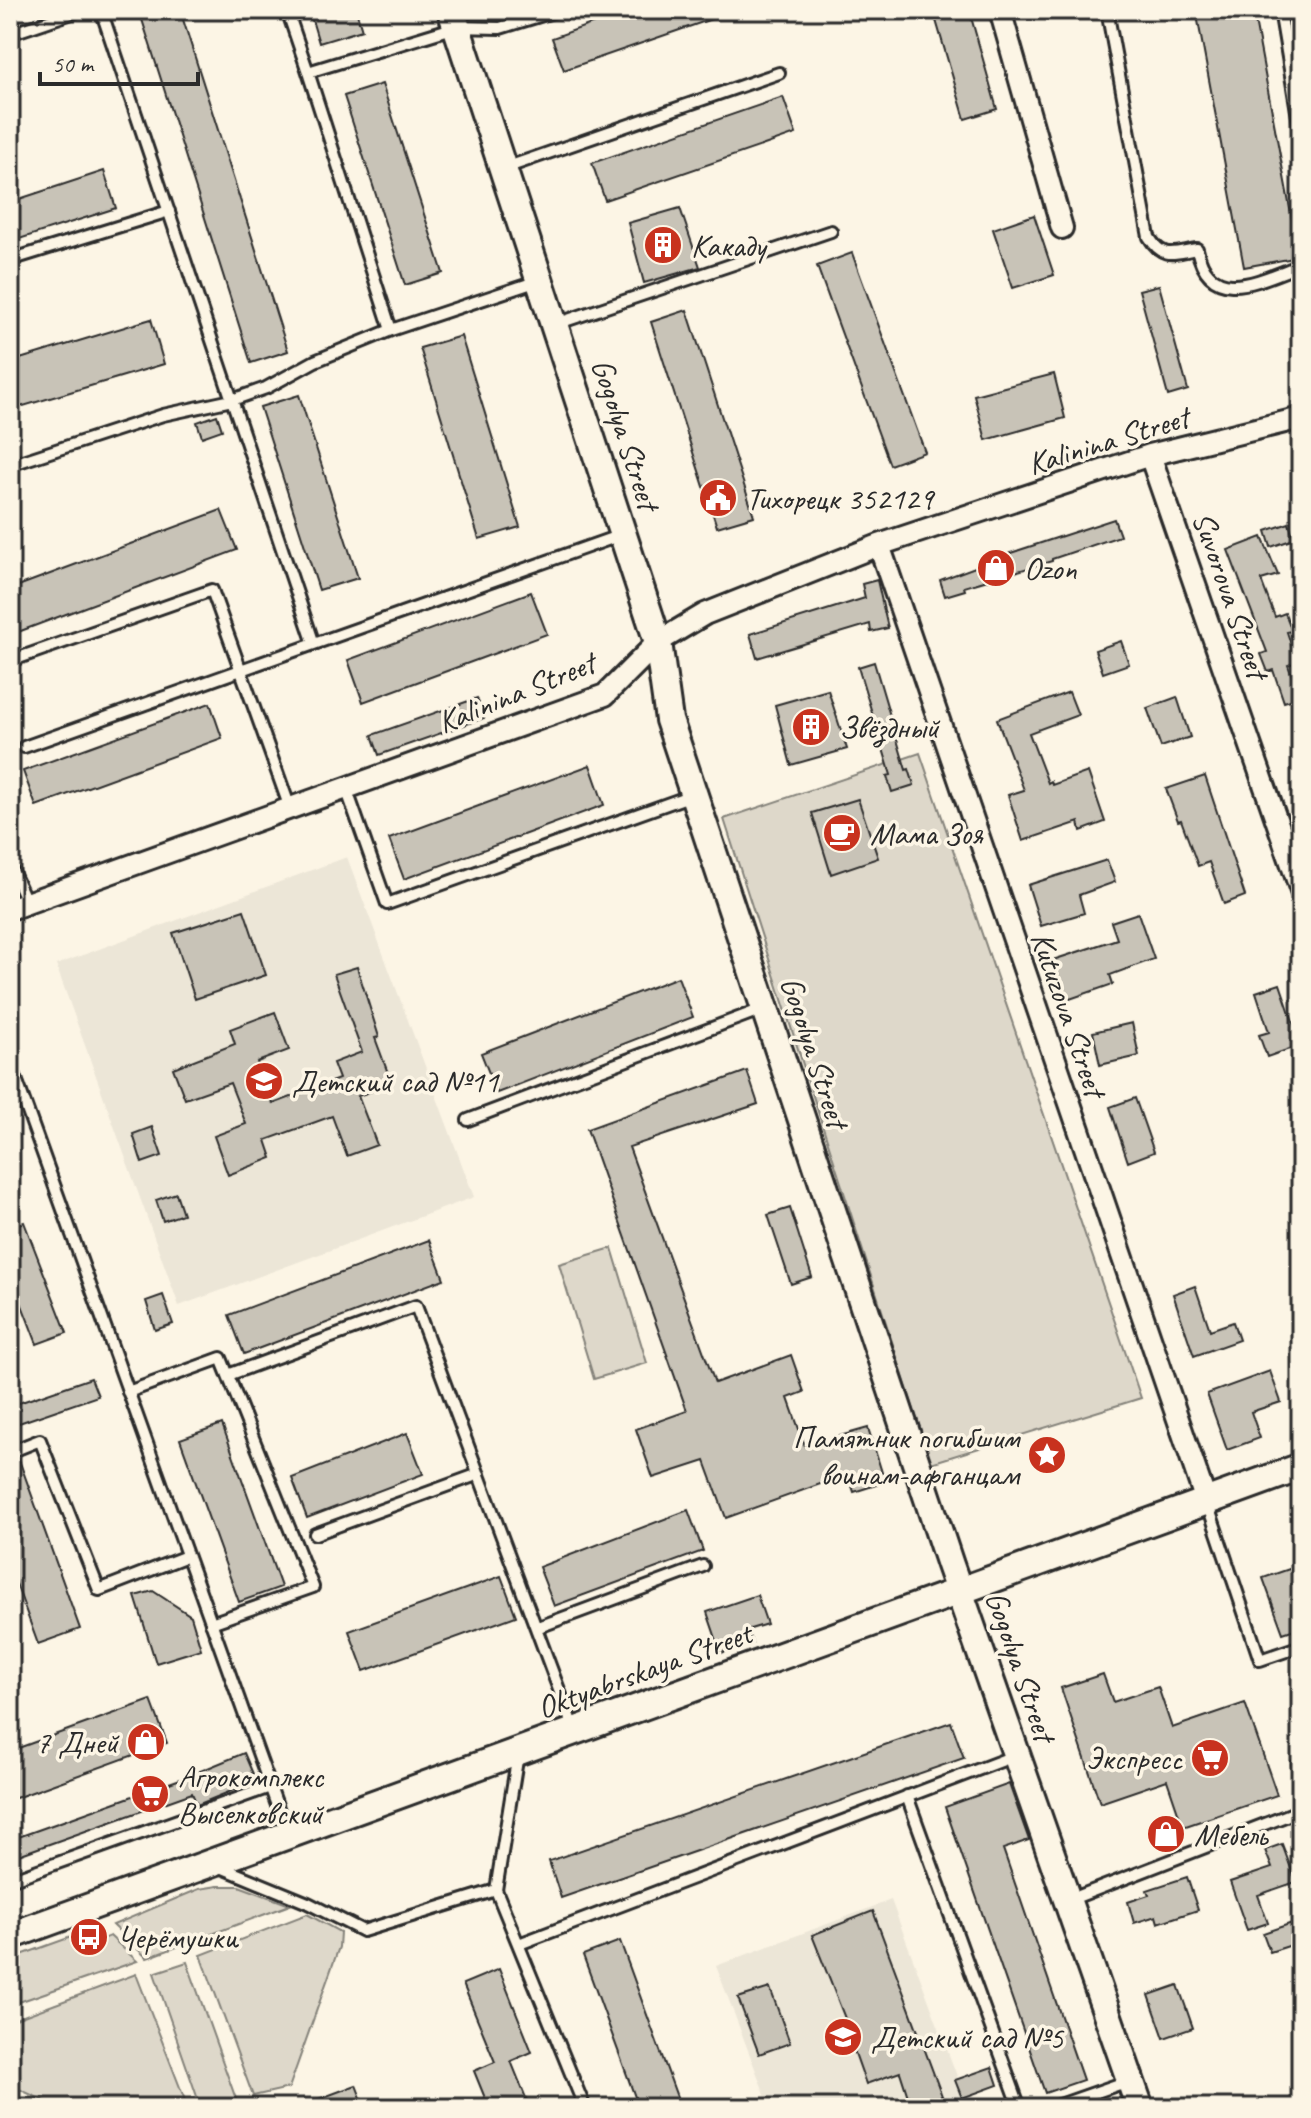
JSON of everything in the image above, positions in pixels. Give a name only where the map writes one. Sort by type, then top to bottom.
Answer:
[{"type":"main road","name":"Gogolya Street","points":[[454,18],[658,642],[669,720],[958,1590],[1140,2108]]},
{"type":"main road","name":"Oktyabrskaya Street","points":[[10,1936],[1301,1467]]},
{"type":"street","points":[[1000,10],[1062,228]]},
{"type":"street","name":"Kalinina Street","points":[[18,906],[605,695],[658,642],[705,614],[879,545],[1150,455],[1301,418]]},
{"type":"street","name":"Suvorova Street","points":[[1150,455],[1301,891]]},
{"type":"street","name":"Kutuzova Street","points":[[879,545],[1206,1501]]},
{"type":"lane","points":[[10,34],[81,10]]},
{"type":"lane","points":[[101,10],[314,644]]},
{"type":"lane","points":[[287,10],[391,330]]},
{"type":"lane","points":[[308,72],[454,18],[500,28],[559,10]]},
{"type":"lane","points":[[1107,10],[1149,237],[1157,250],[1168,254],[1197,249],[1201,266],[1209,277],[1223,284],[1244,286],[1301,265]]},
{"type":"lane","points":[[1280,10],[1301,135]]},
{"type":"lane","points":[[503,169],[779,73]]},
{"type":"lane","points":[[10,260],[169,211]]},
{"type":"lane","points":[[554,325],[831,231]]},
{"type":"lane","points":[[10,465],[163,415],[232,400],[266,388],[315,361],[391,330],[540,280]]},
{"type":"lane","points":[[24,747],[623,534]]},
{"type":"lane","points":[[10,661],[212,590],[290,808]]},
{"type":"lane","points":[[346,788],[387,904],[694,794]]},
{"type":"lane","points":[[10,866],[18,906]]},
{"type":"lane","points":[[468,1120],[765,1008]]},
{"type":"lane","points":[[10,1062],[288,1837]]},
{"type":"lane","points":[[228,1375],[416,1306],[575,1732]]},
{"type":"lane","points":[[128,1392],[221,1358],[313,1587],[211,1623]]},
{"type":"lane","points":[[10,1452],[40,1440],[99,1590],[187,1556]]},
{"type":"lane","points":[[315,1534],[479,1474]]},
{"type":"lane","points":[[1206,1501],[1260,1660],[1301,1646]]},
{"type":"lane","points":[[536,1628],[703,1566]]},
{"type":"lane","points":[[518,1752],[496,1890],[585,2108]]},
{"type":"lane","points":[[519,1944],[1016,1755]]},
{"type":"lane","points":[[1301,1763],[1298,1764],[1301,1773]]},
{"type":"lane","points":[[10,1880],[270,1787]]},
{"type":"lane","points":[[907,1796],[1020,2108]]},
{"type":"lane","points":[[1067,1900],[1301,1810]]},
{"type":"lane","points":[[213,1864],[308,1903],[363,1931],[496,1890]]},
{"type":"lane","points":[[1051,2108],[1130,2080]]},
{"type":"shaded area","points":[[920,753],[1141,1398],[931,1463],[724,819]]},
{"type":"shaded area","name":"Детский сад №11","points":[[347,857],[474,1197],[179,1306],[56,965]]},
{"type":"shaded area","points":[[612,1248],[647,1363],[594,1379],[559,1264]]},
{"type":"shaded area","points":[[239,1886],[290,1905],[147,1958],[113,1925],[199,1889]]},
{"type":"shaded area","name":"Детский сад №5","points":[[891,1900],[969,2108],[770,2108],[716,1966]]},
{"type":"shaded area","points":[[307,1914],[340,1932],[339,1947],[289,2088],[253,2096],[201,1955]]},
{"type":"shaded area","points":[[110,1936],[137,1961],[10,2005],[10,1959],[71,1937],[76,1950]]},
{"type":"shaded area","points":[[187,1962],[237,2102],[220,2108],[201,2108],[154,1973]]},
{"type":"shaded area","points":[[136,1974],[188,2108],[60,2108],[10,2085],[10,2021]]},
{"type":"building","points":[[139,10],[180,10],[288,351],[251,363]]},
{"type":"building","points":[[309,10],[356,10],[362,30],[319,43]]},
{"type":"building","points":[[631,10],[729,10],[729,13],[564,70],[552,38]]},
{"type":"building","points":[[933,10],[969,10],[997,109],[965,119]]},
{"type":"building","points":[[1196,10],[1253,10],[1299,257],[1244,267]]},
{"type":"building","points":[[382,84],[443,273],[405,285],[344,96]]},
{"type":"building","points":[[783,97],[796,134],[605,200],[592,163]]},
{"type":"building","points":[[104,171],[116,208],[10,242],[10,202]]},
{"type":"building","name":"Какаду","points":[[680,208],[700,267],[644,283],[628,223]]},
{"type":"building","points":[[1034,215],[1054,275],[1013,288],[993,229]]},
{"type":"building","points":[[852,253],[925,452],[890,465],[817,266]]},
{"type":"building","points":[[1159,285],[1188,390],[1168,396],[1139,290]]},
{"type":"building","points":[[687,310],[754,516],[717,527],[651,322]]},
{"type":"building","points":[[151,319],[164,364],[10,410],[10,362]]},
{"type":"building","points":[[461,336],[520,527],[479,539],[420,348]]},
{"type":"building","points":[[1054,374],[1065,418],[986,440],[974,395]]},
{"type":"building","points":[[299,395],[358,578],[319,590],[260,407]]},
{"type":"building","points":[[217,415],[222,430],[202,437],[197,422]]},
{"type":"building","points":[[221,510],[237,550],[10,635],[10,589]]},
{"type":"building","points":[[1114,519],[1120,536],[945,596],[940,580],[977,564]]},
{"type":"building","points":[[1289,523],[1294,539],[1271,547],[1266,531]]},
{"type":"building","points":[[1262,537],[1278,575],[1261,580],[1275,617],[1285,613],[1292,631],[1287,632],[1297,662],[1288,665],[1300,697],[1284,702],[1273,670],[1268,672],[1261,654],[1267,652],[1228,550]]},
{"type":"building","points":[[877,580],[888,628],[871,632],[870,624],[757,658],[750,634],[865,598],[862,584]]},
{"type":"building","points":[[531,592],[547,634],[363,702],[348,660]]},
{"type":"building","points":[[1121,641],[1129,664],[1103,673],[1095,650]]},
{"type":"building","points":[[874,662],[906,770],[909,769],[914,785],[892,792],[887,776],[891,775],[858,667]]},
{"type":"building","name":"Звёздный","points":[[828,690],[847,749],[791,765],[775,705]]},
{"type":"building","points":[[1069,692],[1078,715],[1029,733],[1048,783],[1051,781],[1052,785],[1088,772],[1105,822],[1081,831],[1079,822],[1023,841],[1008,795],[1024,790],[997,719]]},
{"type":"building","points":[[1177,697],[1190,737],[1161,747],[1147,708]]},
{"type":"building","points":[[477,698],[484,718],[379,755],[372,735]]},
{"type":"building","points":[[210,703],[222,738],[36,806],[23,771]]},
{"type":"building","points":[[590,765],[604,805],[404,879],[389,839]]},
{"type":"building","points":[[1205,776],[1245,896],[1224,904],[1209,862],[1198,866],[1166,789]]},
{"type":"building","points":[[858,799],[878,858],[831,874],[812,813]]},
{"type":"building","points":[[1107,860],[1115,882],[1079,895],[1084,913],[1041,926],[1028,885]]},
{"type":"building","points":[[244,910],[266,975],[195,999],[173,933]]},
{"type":"building","points":[[1138,913],[1154,959],[1110,975],[1113,984],[1067,1000],[1053,960],[1117,939],[1111,922]]},
{"type":"building","name":"Детский сад №11","points":[[357,967],[379,1037],[375,1038],[392,1084],[358,1096],[377,1145],[347,1156],[332,1116],[266,1140],[272,1158],[228,1175],[214,1136],[246,1124],[230,1083],[185,1099],[173,1068],[235,1044],[230,1029],[275,1012],[289,1050],[257,1062],[273,1104],[339,1079],[333,1063],[362,1052],[334,974]]},
{"type":"building","points":[[678,977],[693,1017],[497,1093],[481,1053]]},
{"type":"building","points":[[1280,984],[1301,1045],[1267,1057],[1259,1035],[1269,1032],[1256,992]]},
{"type":"building","points":[[1132,1023],[1139,1056],[1100,1065],[1093,1032]]},
{"type":"building","points":[[747,1071],[758,1104],[629,1147],[715,1383],[791,1355],[804,1392],[788,1398],[805,1446],[868,1428],[885,1482],[854,1492],[848,1474],[726,1518],[705,1461],[653,1478],[636,1429],[687,1411],[587,1129]]},
{"type":"building","points":[[1135,1098],[1154,1152],[1128,1162],[1110,1107]]},
{"type":"building","points":[[152,1127],[162,1156],[142,1163],[133,1134]]},
{"type":"building","points":[[176,1193],[183,1214],[163,1221],[156,1200]]},
{"type":"building","points":[[790,1208],[812,1277],[791,1284],[768,1215]]},
{"type":"building","points":[[24,1222],[67,1333],[37,1344],[10,1274],[10,1227]]},
{"type":"building","points":[[429,1240],[444,1279],[244,1354],[229,1315]]},
{"type":"building","points":[[1195,1286],[1210,1330],[1233,1322],[1239,1340],[1194,1356],[1173,1294]]},
{"type":"building","points":[[163,1295],[173,1324],[155,1330],[146,1301]]},
{"type":"building","points":[[1270,1371],[1281,1402],[1251,1412],[1260,1438],[1227,1450],[1207,1394]]},
{"type":"building","points":[[91,1378],[98,1396],[10,1426],[10,1406]]},
{"type":"building","points":[[222,1424],[281,1587],[239,1602],[180,1439]]},
{"type":"building","points":[[407,1433],[423,1474],[307,1518],[292,1478]]},
{"type":"building","points":[[18,1457],[80,1629],[38,1644],[10,1567],[10,1460]]},
{"type":"building","points":[[688,1510],[703,1551],[554,1606],[539,1567]]},
{"type":"building","points":[[1301,1565],[1301,1627],[1283,1633],[1263,1578]]},
{"type":"building","points":[[501,1576],[516,1616],[364,1671],[349,1631]]},
{"type":"building","points":[[153,1591],[191,1616],[201,1649],[156,1663],[135,1596]]},
{"type":"building","points":[[757,1595],[767,1624],[747,1630],[752,1643],[721,1653],[707,1612]]},
{"type":"building","points":[[1103,1674],[1113,1702],[1158,1687],[1172,1728],[1245,1703],[1277,1795],[1183,1827],[1167,1780],[1100,1803],[1061,1688]]},
{"type":"building","points":[[151,1700],[167,1743],[10,1800],[10,1751]]},
{"type":"building","points":[[951,1722],[964,1758],[561,1898],[549,1861]]},
{"type":"building","points":[[244,1753],[256,1781],[197,1805],[192,1793],[10,1858],[10,1840]]},
{"type":"building","points":[[1009,1784],[1029,1840],[1003,1849],[1083,2080],[1045,2093],[945,1807]]},
{"type":"building","points":[[1282,1844],[1296,1882],[1258,1895],[1268,1923],[1247,1930],[1230,1882],[1272,1868],[1265,1850]]},
{"type":"building","points":[[1187,1877],[1198,1910],[1158,1923],[1156,1916],[1134,1923],[1128,1902],[1149,1895],[1147,1890]]},
{"type":"building","points":[[873,1911],[942,2096],[911,2106],[900,2072],[866,2084],[846,2021],[812,1935]]},
{"type":"building","points":[[1301,1920],[1301,1942],[1270,1952],[1263,1933]]},
{"type":"building","points":[[620,1941],[681,2108],[639,2108],[583,1955]]},
{"type":"building","points":[[499,1969],[532,2052],[511,2061],[530,2108],[489,2108],[474,2071],[495,2062],[463,1984]]},
{"type":"building","points":[[1178,1985],[1193,2028],[1164,2038],[1149,1995]]},
{"type":"building","points":[[770,1988],[790,2043],[759,2054],[738,1998]]},
{"type":"building","points":[[992,2067],[998,2085],[962,2098],[955,2080]]},
{"type":"building","points":[[356,2085],[365,2108],[300,2108],[300,2106]]},
{"type":"place","name":"Какаду","points":[[663,245]]},
{"type":"place","name":"Тихорецк 352129","points":[[718,498]]},
{"type":"place","name":"Ozon","points":[[996,568]]},
{"type":"place","name":"Звёздный","points":[[811,727]]},
{"type":"place","name":"Мама Зоя","points":[[842,833]]},
{"type":"place","name":"Детский сад №11","points":[[264,1081]]},
{"type":"place","name":"Памятник погибшим воинам-афганцам","points":[[1047,1455]]},
{"type":"place","name":"7 Дней","points":[[146,1742]]},
{"type":"place","name":"Экспресс","points":[[1210,1758]]},
{"type":"place","name":"Агрокомплекс Выселковский","points":[[150,1794]]},
{"type":"place","name":"Мебель","points":[[1166,1834]]},
{"type":"place","name":"Черёмушки","points":[[89,1937]]},
{"type":"place","name":"Детский сад №5","points":[[843,2037]]}]
